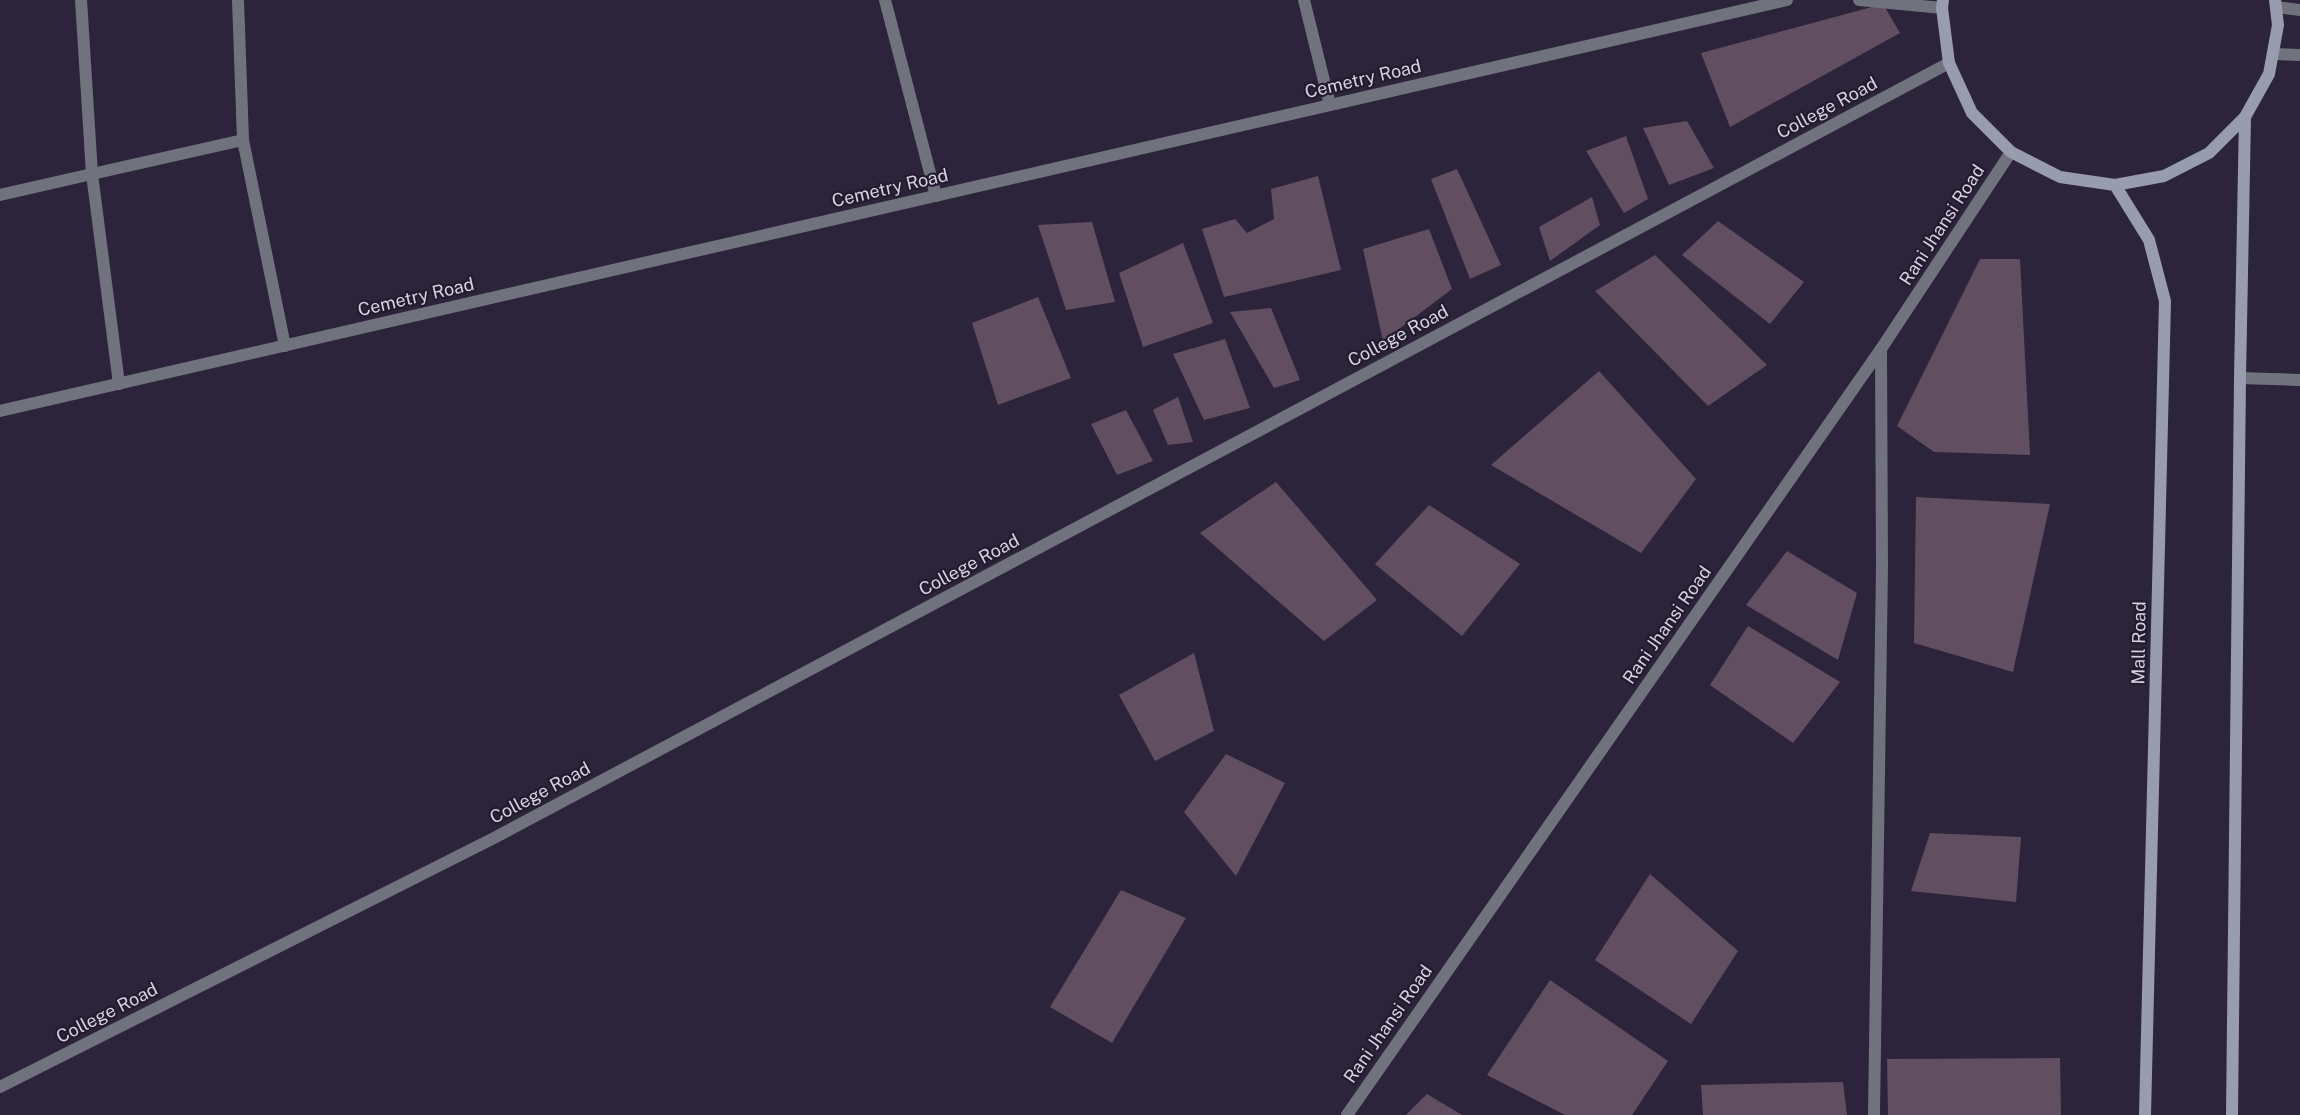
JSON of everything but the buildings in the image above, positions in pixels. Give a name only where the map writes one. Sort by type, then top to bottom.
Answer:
[{"type":"main road","points":[[1943,4],[1949,63],[1972,113],[2011,152],[2060,177],[2115,185],[2164,176],[2209,153],[2245,117],[2269,74],[2278,25],[2276,4]]},
{"type":"main road","points":[[2232,1115],[2245,117]]},
{"type":"main road","name":"Mall Road","points":[[2115,185],[2149,240],[2165,301],[2145,1115]]},
{"type":"street","points":[[81,0],[92,174],[118,384]]},
{"type":"street","points":[[238,0],[243,141],[285,346]]},
{"type":"street","points":[[885,0],[936,196]]},
{"type":"street","points":[[1304,0],[1330,105]]},
{"type":"street","name":"Cemetry Road","points":[[0,411],[1787,0]]},
{"type":"street","points":[[1859,0],[1943,4]]},
{"type":"street","points":[[2276,4],[2300,10]]},
{"type":"street","points":[[2273,54],[2300,55]]},
{"type":"street","name":"College Road","points":[[0,1087],[494,838],[1949,63]]},
{"type":"street","points":[[0,195],[243,141]]},
{"type":"street","name":"Rani Jhansi Road","points":[[1347,1115],[1881,349],[2011,152]]},
{"type":"street","points":[[1874,1115],[1882,566],[1881,349]]},
{"type":"street","points":[[2240,378],[2300,380]]}]
